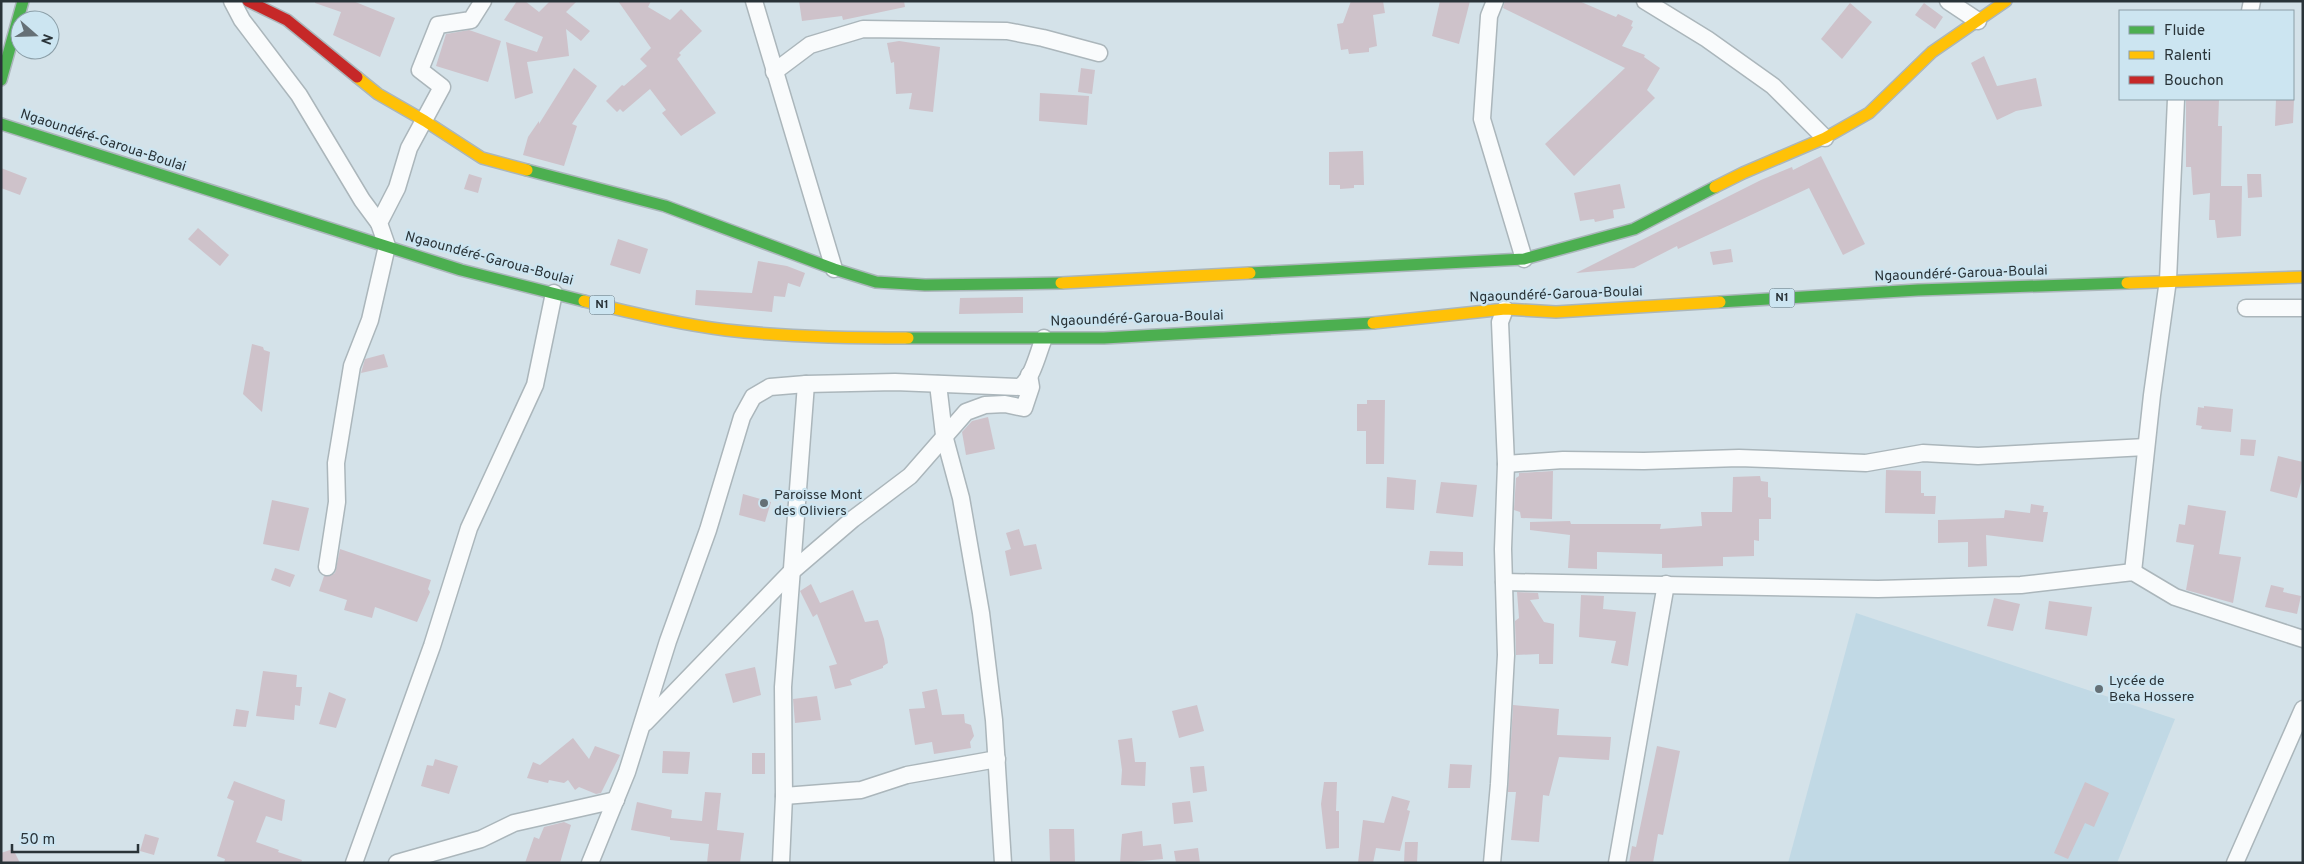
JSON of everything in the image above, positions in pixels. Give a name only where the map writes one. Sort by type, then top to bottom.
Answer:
[{"type":"main road","points":[[1,80],[23,1]]},
{"type":"main road","points":[[248,1],[287,20],[378,94],[425,121],[482,158],[665,206],[834,269],[876,282],[915,285],[1050,284],[1524,258],[1634,229],[1743,173],[1825,138],[1869,114],[1932,52],[2006,1]]},
{"type":"main road","name":"Ngaoundéré-Garoua-Boulai","points":[[1,124],[461,270],[649,317],[726,330],[834,338],[1104,338],[1374,323],[1505,309],[1556,312],[1908,291],[2168,280],[2303,277]]},
{"type":"street","points":[[232,1],[242,20],[299,95],[362,200],[379,223],[387,246],[370,320],[352,366],[336,463],[337,502],[327,567]]},
{"type":"street","points":[[379,223],[397,188],[409,148],[442,87],[420,70],[438,25],[471,20],[483,1]]},
{"type":"street","points":[[754,1],[834,269]]},
{"type":"street","points":[[1495,1],[1489,16],[1482,119],[1524,258]]},
{"type":"street","points":[[1948,1],[1978,21]]},
{"type":"street","points":[[1649,2],[1773,86],[1825,138]]},
{"type":"street","points":[[774,72],[810,44],[863,29],[1007,31],[1043,38],[1099,53]]},
{"type":"street","points":[[2133,572],[2146,447],[2168,280],[2176,100]]},
{"type":"street","points":[[354,863],[432,646],[469,528],[535,385],[554,293]]},
{"type":"street","points":[[2246,308],[2303,308]]},
{"type":"street","points":[[1492,863],[1499,784],[1506,655],[1504,582],[1506,464],[1500,322],[1505,309]]},
{"type":"street","points":[[590,863],[616,800],[642,726],[668,641],[708,530],[742,417],[753,397],[770,387],[806,384],[895,382],[1020,387],[1030,375],[1044,338]]},
{"type":"street","points":[[642,726],[790,573],[853,519],[910,476],[966,412],[985,405],[1006,404],[1024,408],[1031,387],[1030,375]]},
{"type":"street","points":[[782,863],[784,796],[783,687],[790,573],[806,384]]},
{"type":"street","points":[[938,384],[944,435],[961,498],[978,594],[994,720],[1003,863]]},
{"type":"street","points":[[1506,464],[1563,460],[1644,461],[1739,458],[1866,463],[1922,454],[1978,456],[2146,447]]},
{"type":"street","points":[[1504,582],[1878,589],[2021,585],[2133,572],[2175,597],[2303,639]]},
{"type":"street","points":[[1617,863],[1666,584]]},
{"type":"street","points":[[2235,863],[2303,709]]},
{"type":"street","points":[[784,796],[861,790],[907,774],[997,759]]},
{"type":"street","points":[[397,863],[481,840],[514,823],[616,800]]},
{"type":"shaded area","points":[[1856,613],[2175,719],[2117,863],[1788,863]]},
{"type":"building","points":[[315,1],[353,1],[395,18],[380,57],[333,35],[341,12],[315,3]]},
{"type":"building","points":[[517,1],[525,1],[539,12],[550,1],[577,1],[566,12],[590,31],[581,41],[566,29],[569,56],[527,62],[533,93],[515,99],[506,42],[537,52],[543,37],[504,20]]},
{"type":"building","points":[[618,1],[651,1],[648,7],[670,20],[681,9],[702,31],[679,53],[681,55],[677,59],[716,113],[681,136],[662,113],[666,110],[650,89],[623,112],[620,109],[617,112],[606,101],[622,85],[624,86],[647,66],[640,59],[651,48]]},
{"type":"building","points":[[799,1],[904,1],[905,7],[843,20],[842,16],[802,21]]},
{"type":"building","points":[[1351,1],[1383,1],[1385,13],[1373,15],[1377,46],[1369,48],[1369,52],[1349,54],[1348,49],[1341,50],[1337,24],[1343,23]]},
{"type":"building","points":[[1440,1],[1470,1],[1459,44],[1432,36]]},
{"type":"building","points":[[1505,1],[1579,1],[1616,17],[1618,14],[1633,21],[1631,26],[1633,27],[1622,46],[1645,55],[1644,57],[1660,68],[1647,90],[1655,98],[1574,176],[1545,144],[1625,68],[1503,8]]},
{"type":"building","points":[[1850,3],[1872,22],[1842,59],[1821,39]]},
{"type":"building","points":[[1924,3],[1943,17],[1935,29],[1915,15]]},
{"type":"building","points":[[469,30],[501,41],[488,82],[436,66],[446,34]]},
{"type":"building","points":[[899,41],[940,47],[933,112],[909,109],[912,93],[896,94],[894,62],[891,63],[887,43]]},
{"type":"building","points":[[1984,56],[1997,86],[2036,78],[2042,106],[2016,111],[1997,120],[1971,63]]},
{"type":"building","points":[[574,68],[597,86],[572,124],[577,126],[564,166],[523,155],[528,137],[539,121],[539,124]]},
{"type":"building","points":[[1081,68],[1095,70],[1092,94],[1078,92]]},
{"type":"building","points":[[1040,93],[1089,96],[1087,125],[1039,121]]},
{"type":"building","points":[[2186,100],[2219,100],[2218,126],[2222,126],[2221,186],[2242,186],[2241,236],[2217,238],[2215,220],[2209,220],[2210,193],[2193,195],[2191,167],[2186,167]]},
{"type":"building","points":[[2276,100],[2294,100],[2293,123],[2275,126]]},
{"type":"building","points":[[1363,151],[1364,185],[1354,185],[1354,188],[1340,189],[1340,185],[1329,185],[1329,152]]},
{"type":"building","points":[[1821,156],[1865,244],[1843,255],[1809,188],[1678,249],[1677,246],[1634,268],[1576,273],[1761,180],[1792,167],[1793,170]]},
{"type":"building","points":[[1,168],[27,178],[20,195],[1,188]]},
{"type":"building","points":[[469,174],[482,178],[478,193],[464,189]]},
{"type":"building","points":[[2247,174],[2261,174],[2262,197],[2248,198]]},
{"type":"building","points":[[1620,184],[1625,208],[1613,210],[1614,218],[1595,222],[1594,219],[1580,221],[1574,193]]},
{"type":"building","points":[[198,228],[229,255],[220,266],[188,239]]},
{"type":"building","points":[[618,239],[648,249],[640,274],[610,265]]},
{"type":"building","points":[[1731,249],[1733,262],[1713,265],[1710,252]]},
{"type":"building","points":[[758,261],[787,266],[805,273],[800,287],[788,283],[785,297],[774,296],[772,312],[695,305],[696,290],[752,293]]},
{"type":"building","points":[[1023,297],[1023,313],[959,314],[960,298]]},
{"type":"building","points":[[252,344],[263,347],[264,350],[270,352],[262,412],[243,394]]},
{"type":"building","points":[[384,354],[388,367],[361,373],[365,359]]},
{"type":"building","points":[[1367,400],[1385,400],[1384,464],[1366,464],[1366,431],[1357,431],[1357,404],[1367,404]]},
{"type":"building","points":[[2204,406],[2233,409],[2231,432],[2201,429],[2202,426],[2196,425],[2198,407],[2204,408]]},
{"type":"building","points":[[988,417],[995,449],[966,455],[962,432],[972,421]]},
{"type":"building","points":[[2241,439],[2256,440],[2254,456],[2240,455]]},
{"type":"building","points":[[2278,456],[2303,462],[2303,475],[2297,498],[2270,491]]},
{"type":"building","points":[[1886,470],[1921,471],[1921,493],[1924,493],[1924,496],[1936,496],[1935,514],[1885,513]]},
{"type":"building","points":[[1553,471],[1552,519],[1521,518],[1520,512],[1514,510],[1516,478],[1519,476],[1519,473]]},
{"type":"building","points":[[1760,476],[1761,481],[1768,482],[1768,497],[1771,498],[1771,519],[1759,519],[1759,541],[1754,540],[1754,556],[1723,557],[1723,566],[1662,568],[1662,554],[1597,552],[1597,569],[1568,568],[1570,535],[1530,530],[1530,522],[1570,521],[1571,524],[1661,524],[1660,529],[1702,526],[1701,512],[1732,512],[1733,477]]},
{"type":"building","points":[[1387,477],[1416,480],[1414,510],[1386,508]]},
{"type":"building","points":[[1441,482],[1477,485],[1473,517],[1436,513]]},
{"type":"building","points":[[743,494],[771,502],[765,522],[739,515]]},
{"type":"building","points":[[272,500],[309,508],[299,551],[263,544]]},
{"type":"building","points":[[2031,504],[2044,506],[2043,512],[2048,512],[2043,542],[1986,535],[1987,566],[1968,567],[1968,542],[1938,543],[1938,520],[2004,518],[2005,510],[2030,513]]},
{"type":"building","points":[[2188,505],[2226,511],[2219,554],[2241,557],[2233,603],[2186,590],[2194,545],[2176,542],[2179,524],[2185,525]]},
{"type":"building","points":[[1019,529],[1024,546],[1036,544],[1042,569],[1010,576],[1005,551],[1011,549],[1006,533]]},
{"type":"building","points":[[340,549],[431,580],[428,589],[430,592],[417,622],[375,607],[372,618],[344,610],[347,600],[319,591],[324,576],[330,576],[335,573]]},
{"type":"building","points":[[1430,551],[1463,552],[1463,566],[1428,565]]},
{"type":"building","points":[[275,568],[295,575],[290,587],[271,580]]},
{"type":"building","points":[[811,584],[820,603],[853,590],[865,622],[878,620],[884,639],[888,663],[883,668],[850,680],[852,685],[835,689],[829,666],[837,664],[817,614],[813,617],[800,591]]},
{"type":"building","points":[[2271,585],[2284,588],[2283,592],[2301,596],[2297,614],[2265,607]]},
{"type":"building","points":[[1517,592],[1538,593],[1539,599],[1530,600],[1544,622],[1554,624],[1553,664],[1539,664],[1539,654],[1516,655],[1515,621],[1519,618]]},
{"type":"building","points":[[1581,595],[1604,596],[1603,609],[1636,612],[1628,666],[1611,663],[1616,641],[1579,637]]},
{"type":"building","points":[[1994,598],[2020,604],[2013,631],[1987,626]]},
{"type":"building","points":[[2049,601],[2092,607],[2087,636],[2045,629]]},
{"type":"building","points":[[755,667],[761,695],[733,703],[725,674]]},
{"type":"building","points":[[263,671],[297,675],[296,687],[302,687],[300,706],[295,705],[294,720],[256,716]]},
{"type":"building","points":[[937,689],[942,715],[964,714],[965,723],[971,725],[974,736],[970,742],[971,748],[934,754],[932,742],[915,745],[909,709],[925,708],[922,692]]},
{"type":"building","points":[[329,692],[346,699],[336,728],[319,724]]},
{"type":"building","points":[[817,696],[821,720],[795,723],[793,699]]},
{"type":"building","points":[[1197,705],[1204,731],[1179,738],[1172,711]]},
{"type":"building","points":[[1513,705],[1559,709],[1557,735],[1611,737],[1609,760],[1559,757],[1549,796],[1543,795],[1539,842],[1511,840],[1516,792],[1508,792]]},
{"type":"building","points":[[236,709],[249,711],[246,727],[233,726]]},
{"type":"building","points":[[573,738],[589,759],[595,746],[620,755],[601,793],[596,794],[579,787],[575,790],[568,780],[564,783],[549,780],[548,783],[527,778],[533,762],[540,765]]},
{"type":"building","points":[[1132,738],[1135,762],[1146,762],[1145,786],[1121,785],[1122,770],[1118,740]]},
{"type":"building","points":[[1657,746],[1680,751],[1663,835],[1658,834],[1653,863],[1629,863],[1632,846],[1636,847]]},
{"type":"building","points":[[663,751],[690,752],[688,774],[662,773]]},
{"type":"building","points":[[752,753],[765,753],[765,774],[752,774]]},
{"type":"building","points":[[435,759],[458,766],[449,794],[421,786],[427,765],[433,766]]},
{"type":"building","points":[[1450,764],[1472,765],[1470,788],[1448,788]]},
{"type":"building","points":[[1204,766],[1207,791],[1193,793],[1190,767]]},
{"type":"building","points":[[234,781],[285,800],[282,821],[266,816],[256,842],[302,860],[301,863],[224,863],[225,859],[217,856],[234,801],[227,798]]},
{"type":"building","points":[[1324,782],[1337,782],[1336,811],[1339,811],[1339,848],[1326,849],[1321,804]]},
{"type":"building","points":[[2085,782],[2109,793],[2094,827],[2085,823],[2068,859],[2054,853]]},
{"type":"building","points":[[705,792],[721,793],[717,830],[744,833],[740,863],[707,863],[709,844],[670,840],[670,837],[631,830],[637,802],[672,810],[671,818],[702,821]]},
{"type":"building","points":[[1392,796],[1410,801],[1407,810],[1410,811],[1400,851],[1376,848],[1373,863],[1358,863],[1363,820],[1384,823]]},
{"type":"building","points":[[1190,801],[1193,822],[1174,824],[1172,803]]},
{"type":"building","points":[[564,822],[571,825],[560,863],[525,863],[534,837],[539,839],[544,827]]},
{"type":"building","points":[[1049,829],[1074,829],[1075,863],[1050,863]]},
{"type":"building","points":[[1142,831],[1143,846],[1161,844],[1163,859],[1120,863],[1122,834]]},
{"type":"building","points":[[145,834],[159,838],[154,855],[140,851]]},
{"type":"building","points":[[1405,842],[1418,842],[1417,863],[1404,863]]},
{"type":"building","points":[[1198,848],[1200,863],[1176,863],[1174,851]]},
{"type":"building","points":[[13,849],[20,863],[1,863],[1,853]]},
{"type":"traffic: fast","points":[[1,80],[23,1]]},
{"type":"traffic: fast","points":[[1,124],[461,270],[584,301]]},
{"type":"traffic: fast","points":[[527,170],[665,206],[834,269],[876,282],[925,285],[1061,283]]},
{"type":"traffic: fast","points":[[1250,273],[1524,259],[1634,229],[1715,187]]},
{"type":"traffic: fast","points":[[1720,302],[1918,290],[2127,283]]},
{"type":"traffic: fast","points":[[908,338],[1104,338],[1373,323]]},
{"type":"traffic: slow","points":[[1715,187],[1825,138],[1869,113],[1932,52],[2006,1]]},
{"type":"traffic: slow","points":[[357,77],[378,94],[425,121],[482,158],[527,170]]},
{"type":"traffic: slow","points":[[1061,283],[1250,273]]},
{"type":"traffic: slow","points":[[2127,283],[2303,277]]},
{"type":"traffic: slow","points":[[584,301],[655,318],[726,330],[817,337],[908,338]]},
{"type":"traffic: slow","points":[[1373,323],[1505,309],[1556,312],[1720,302]]},
{"type":"traffic: jam","points":[[248,1],[287,20],[357,77]]},
{"type":"place","name":"Paroisse Mont des Oliviers","points":[[764,503]]},
{"type":"place","name":"Lycée de Beka Hossere","points":[[2099,689]]}]
